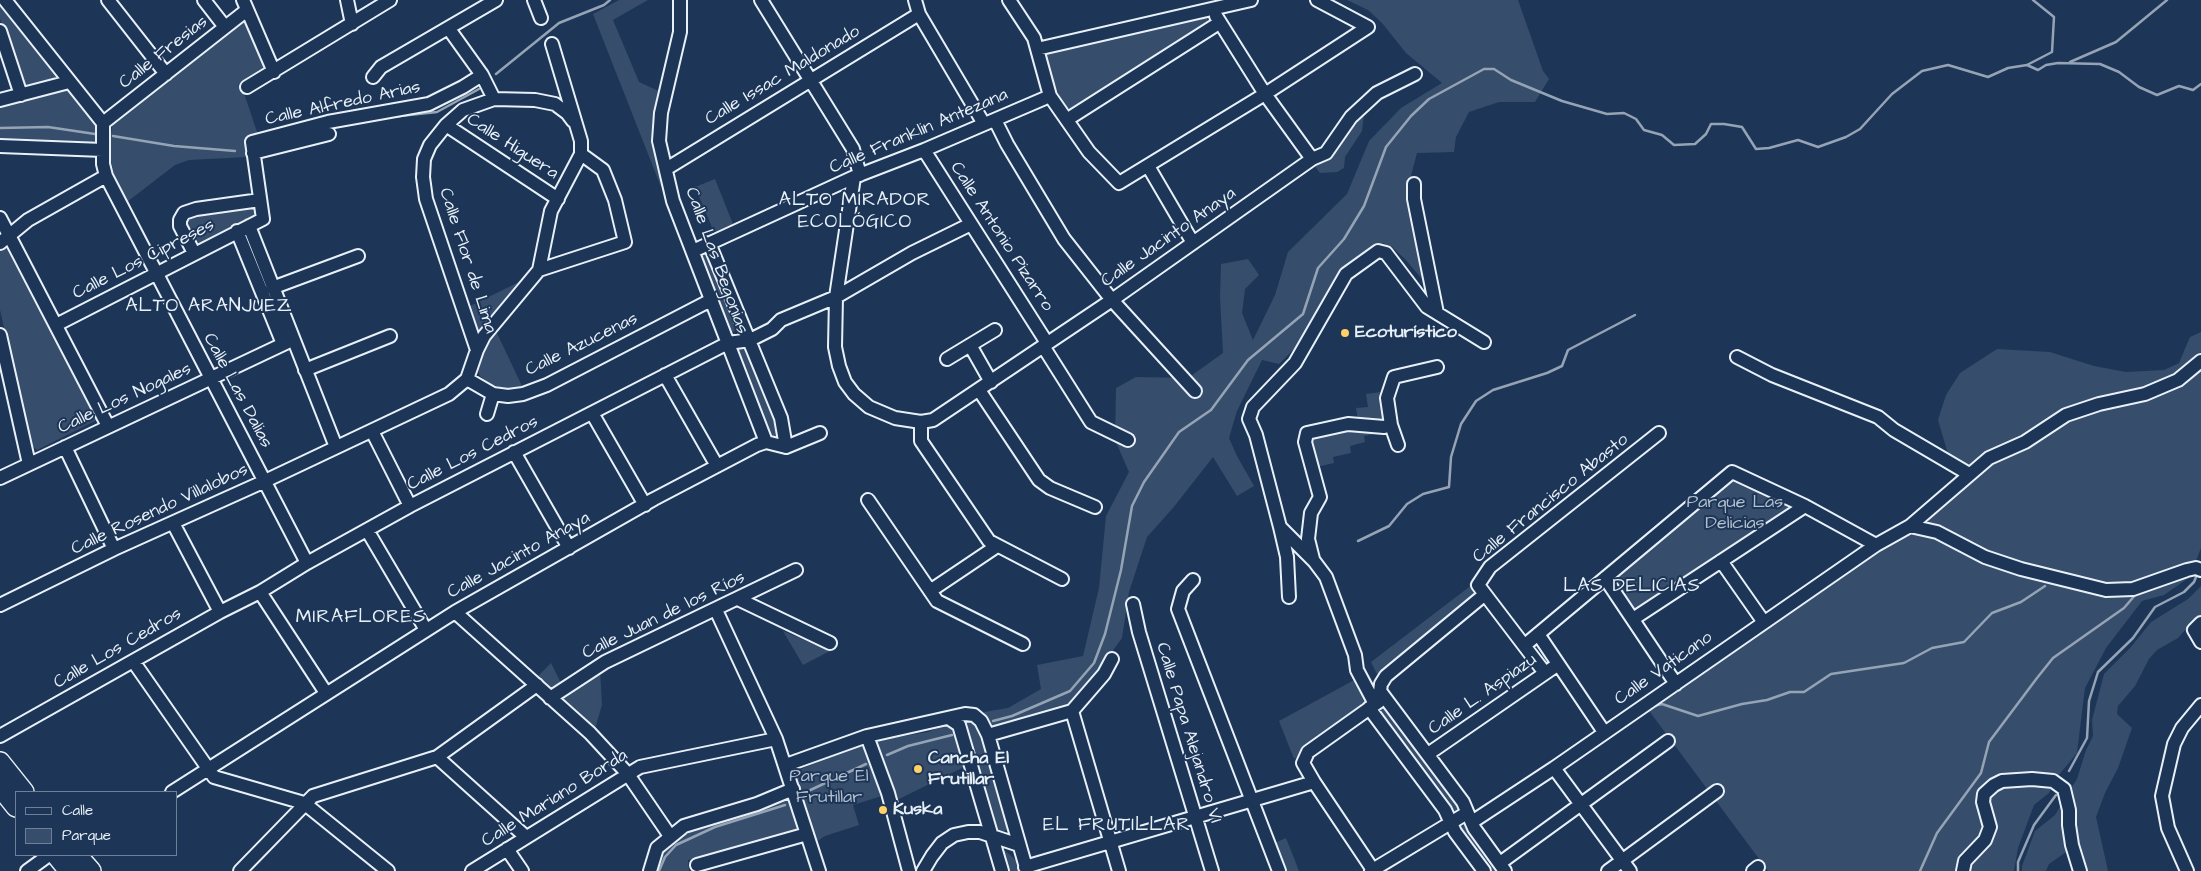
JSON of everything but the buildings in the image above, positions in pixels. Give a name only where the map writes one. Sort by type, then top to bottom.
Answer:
[{"type":"highway","points":[[0,762],[23,791]]},
{"type":"highway","points":[[0,787],[15,806]]},
{"type":"highway","points":[[64,859],[91,871]]},
{"type":"street","points":[[5,0],[103,123]]},
{"type":"street","points":[[108,0],[166,74]]},
{"type":"street","points":[[204,0],[225,27]]},
{"type":"street","points":[[347,0],[352,24]]},
{"type":"street","points":[[248,88],[390,0]]},
{"type":"street","points":[[373,77],[381,67],[496,0]]},
{"type":"street","points":[[534,0],[541,18]]},
{"type":"street","name":"Calle Las Begonias","points":[[680,0],[680,32],[660,122],[659,141],[673,201],[766,442]]},
{"type":"street","points":[[915,0],[919,14],[990,122],[1007,144],[1064,239],[1112,300],[1196,391]]},
{"type":"street","points":[[1009,0],[1034,38],[1050,96],[1068,119],[1089,152],[1119,183],[1235,110],[1265,94],[1368,27],[1317,0]]},
{"type":"street","points":[[1037,49],[1251,0]]},
{"type":"street","points":[[764,3],[853,149],[857,176],[836,297],[835,347],[845,382],[854,394],[880,412],[895,418],[927,421],[921,441],[989,541],[1062,579]]},
{"type":"street","points":[[245,5],[274,72]]},
{"type":"street","name":"Calle Fresias","points":[[103,123],[225,27],[245,5]]},
{"type":"street","points":[[1212,10],[1265,94],[1312,159]]},
{"type":"street","name":"Calle Issac Maldonado","points":[[666,169],[919,14]]},
{"type":"street","points":[[1068,119],[1220,22]]},
{"type":"street","points":[[449,29],[482,75],[494,99],[535,100],[555,104],[567,113],[576,125]]},
{"type":"street","points":[[0,31],[21,95]]},
{"type":"street","points":[[467,379],[484,336],[539,270],[546,228],[551,211],[581,154],[581,140],[552,44]]},
{"type":"street","name":"Calle Jacinto Anaya","points":[[927,421],[991,382],[1112,300],[1312,159],[1326,153],[1351,117],[1377,93],[1415,74]]},
{"type":"street","name":"Calle Alfredo Arias","points":[[253,153],[252,142],[328,122],[429,104],[482,75]]},
{"type":"street","points":[[0,100],[69,82]]},
{"type":"street","name":"Calle Franklin Antezana","points":[[692,251],[857,176],[924,150],[1050,96]]},
{"type":"street","name":"Calle Flor de Lima","points":[[477,350],[426,199],[423,177],[424,159],[430,145],[446,125],[463,110],[494,99]]},
{"type":"street","name":"Calle Las Dalias","points":[[103,123],[103,150],[106,176],[308,563]]},
{"type":"street","name":"Calle Higuera","points":[[446,125],[558,199]]},
{"type":"street","points":[[194,253],[180,226],[180,220],[184,213],[196,209],[260,200],[253,153],[329,134]]},
{"type":"street","points":[[0,146],[103,150]]},
{"type":"street","name":"Calle Antonio Pizarro","points":[[924,150],[1045,344],[1091,422],[1128,440]]},
{"type":"street","points":[[539,270],[625,242],[615,200],[603,170],[581,154]]},
{"type":"street","points":[[1148,166],[1192,243]]},
{"type":"street","points":[[4,239],[28,220],[106,176]]},
{"type":"street","points":[[1414,184],[1414,199],[1437,313]]},
{"type":"street","name":"Calle Los Cipreses","points":[[56,326],[155,273],[263,219],[260,200]]},
{"type":"street","points":[[0,218],[4,239],[56,326],[108,426]]},
{"type":"street","name":"Calle Los Cedros","points":[[0,736],[220,612],[260,592],[410,506],[728,343],[750,340],[772,329],[781,320],[836,297],[912,253],[971,224]]},
{"type":"street","points":[[243,228],[272,288],[288,342]]},
{"type":"street","points":[[243,228],[288,342],[306,370],[336,448]]},
{"type":"street","name":"Calle Las Begonias","points":[[709,243],[750,340],[780,418],[786,447]]},
{"type":"street","points":[[1289,597],[1287,556],[1256,435],[1249,419],[1253,408],[1295,363],[1346,274],[1378,251],[1386,253],[1427,307],[1484,342]]},
{"type":"street","points":[[272,288],[358,256]]},
{"type":"street","name":"Calle Azucenas","points":[[467,379],[493,394],[508,396],[523,394],[547,385],[711,300]]},
{"type":"street","points":[[947,359],[996,330]]},
{"type":"street","points":[[0,335],[4,369],[29,464]]},
{"type":"street","points":[[306,370],[390,336]]},
{"type":"street","name":"Calle Los Nogales","points":[[0,478],[288,342]]},
{"type":"street","points":[[970,345],[991,382]]},
{"type":"street","points":[[1737,357],[1772,375],[1878,417],[1894,430],[1969,474]]},
{"type":"street","name":"Calle Vaticano","points":[[1372,870],[1451,825],[1470,817],[1554,768],[1764,621],[1876,545],[1910,526],[1989,458],[2025,442],[2066,415],[2099,404],[2145,394],[2178,380],[2201,361]]},
{"type":"street","points":[[1398,445],[1391,425],[1387,398],[1394,378],[1436,367]]},
{"type":"street","points":[[665,375],[717,466]]},
{"type":"street","name":"Calle Rosendo Villalobos","points":[[0,606],[114,549],[266,482],[449,394],[467,379]]},
{"type":"street","points":[[979,390],[1038,480],[1050,488],[1095,507]]},
{"type":"street","points":[[487,414],[493,394]]},
{"type":"street","points":[[592,413],[645,505]]},
{"type":"street","points":[[1314,561],[1308,540],[1311,513],[1320,497],[1305,442],[1307,433],[1348,424],[1384,427],[1391,425]]},
{"type":"street","points":[[372,431],[410,506]]},
{"type":"street","points":[[766,442],[786,447],[820,433]]},
{"type":"street","name":"Calle Francisco Abasto","points":[[1484,595],[1478,585],[1490,567],[1659,433]]},
{"type":"street","name":"Calle Jacinto Anaya","points":[[174,791],[455,612],[645,505],[757,444],[766,442]]},
{"type":"street","points":[[65,447],[114,549]]},
{"type":"street","points":[[514,452],[569,548]]},
{"type":"street","points":[[1525,645],[1732,472],[1805,506],[1876,545]]},
{"type":"street","points":[[868,500],[938,601],[1024,644]]},
{"type":"street","points":[[1633,619],[1805,506]]},
{"type":"street","points":[[173,523],[220,612]]},
{"type":"street","points":[[1910,526],[1937,532],[1985,557],[2021,569],[2106,590],[2132,589],[2199,569]]},
{"type":"street","points":[[1280,527],[1314,561],[1326,577],[1355,655],[1357,670],[1445,810],[1451,825],[1484,871]]},
{"type":"street","points":[[367,530],[426,630]]},
{"type":"street","points":[[930,591],[997,546]]},
{"type":"street","points":[[1721,561],[1764,621]]},
{"type":"street","name":"Calle Juan de los Ríos","points":[[550,698],[605,662],[796,570]]},
{"type":"street","points":[[1605,578],[1676,684]]},
{"type":"street","points":[[1193,580],[1184,591],[1178,609],[1280,871]]},
{"type":"street","points":[[260,592],[326,693]]},
{"type":"street","points":[[1372,870],[1304,767],[1306,754],[1376,703],[1381,684],[1386,676],[1484,595],[1545,673]]},
{"type":"street","points":[[738,599],[830,643]]},
{"type":"street","name":"Calle Papa Alejandro VI","points":[[1133,604],[1139,632],[1212,871]]},
{"type":"street","points":[[716,610],[776,739],[819,871]]},
{"type":"street","points":[[455,612],[590,733],[627,773],[670,836]]},
{"type":"street","points":[[2201,623],[2194,630],[2201,642]]},
{"type":"street","points":[[1538,634],[1557,665],[1604,732]]},
{"type":"street","points":[[988,735],[1072,711],[1104,674],[1112,659]]},
{"type":"street","points":[[133,661],[207,770],[214,777],[304,804],[388,871]]},
{"type":"street","name":"Calle L. Aspiazu","points":[[1428,754],[1557,665]]},
{"type":"street","points":[[240,871],[313,796],[437,758],[537,685]]},
{"type":"street","points":[[1376,703],[1428,754],[1463,802],[1470,817],[1503,867],[1581,805],[1668,741]]},
{"type":"street","points":[[2188,871],[2168,828],[2162,796],[2174,744],[2182,728],[2201,705]]},
{"type":"street","points":[[1072,711],[1119,871]]},
{"type":"street","points":[[786,765],[867,736],[950,719],[965,714],[974,715],[988,735],[1026,869],[1110,842],[1314,782]]},
{"type":"street","points":[[950,719],[959,725],[1002,871]]},
{"type":"street","points":[[867,736],[888,793],[909,871]]},
{"type":"street","name":"Calle Mariano Borda","points":[[472,871],[627,773],[654,763],[776,739]]},
{"type":"street","points":[[437,758],[526,837]]},
{"type":"street","points":[[1554,768],[1630,871]]},
{"type":"street","points":[[1963,871],[1965,861],[1985,840],[1990,827],[1983,802],[1984,794],[2002,781],[2032,779],[2053,781],[2064,789],[2069,810],[2072,845],[2080,871]]},
{"type":"street","points":[[650,871],[657,848],[684,826],[757,804],[792,789]]},
{"type":"street","points":[[1608,871],[1717,791]]},
{"type":"street","points":[[924,871],[942,843],[954,835],[980,832],[992,838],[1019,845]]},
{"type":"street","points":[[697,864],[807,834]]},
{"type":"street","points":[[507,849],[522,871]]},
{"type":"street","points":[[27,871],[64,859]]},
{"type":"green space","points":[[0,0],[60,78],[25,88],[0,19]]},
{"type":"green space","points":[[619,0],[648,0],[613,20],[639,82],[661,92],[658,156],[661,187],[593,14]]},
{"type":"green space","points":[[1347,0],[1518,0],[1543,71],[1549,79],[1535,102],[1499,102],[1469,112],[1456,137],[1454,152],[1417,153],[1408,187],[1416,219],[1413,227],[1427,285],[1405,259],[1392,247],[1383,243],[1359,256],[1345,270],[1299,344],[1279,364],[1262,360],[1237,411],[1229,438],[1254,486],[1237,496],[1213,457],[1173,508],[1147,537],[1129,592],[1122,638],[1083,692],[1068,708],[994,730],[989,728],[984,712],[1008,708],[1041,689],[1037,665],[1083,656],[1099,588],[1106,516],[1129,472],[1115,440],[1116,388],[1136,377],[1188,378],[1223,353],[1220,297],[1221,264],[1248,259],[1259,275],[1245,289],[1242,313],[1253,340],[1275,295],[1288,252],[1347,194],[1369,141],[1401,108],[1442,83],[1406,53],[1382,23],[1368,10]]},
{"type":"green space","points":[[1203,16],[1207,17],[1208,22],[1073,111],[1063,105],[1045,59],[1051,51]]},
{"type":"green space","points":[[241,22],[248,23],[266,68],[260,74],[238,85],[245,96],[258,135],[246,140],[248,157],[189,160],[175,165],[127,202],[116,182],[108,149],[113,122]]},
{"type":"green space","points":[[64,88],[72,92],[99,124],[98,139],[95,143],[90,146],[0,142],[0,106]]},
{"type":"green space","points":[[1361,112],[1364,114],[1362,131],[1345,157],[1344,168],[1337,172],[1320,173],[1313,164]]},
{"type":"green space","points":[[715,179],[733,224],[714,232],[695,187]]},
{"type":"green space","points":[[255,204],[257,215],[199,246],[184,221],[186,215]]},
{"type":"green space","points":[[9,244],[99,419],[37,450],[31,445],[0,310],[0,251]]},
{"type":"green space","points":[[705,249],[738,330],[732,332],[699,252]]},
{"type":"green space","points":[[519,282],[502,302],[485,329],[478,336],[468,307]]},
{"type":"green space","points":[[495,329],[522,386],[512,389],[499,387],[489,383],[480,376],[476,364]]},
{"type":"green space","points":[[2201,332],[2201,354],[2175,375],[2142,390],[2070,407],[1968,466],[1948,454],[1938,420],[1946,395],[1960,373],[1997,349],[2050,352],[2094,366],[2126,372],[2164,370],[2179,363],[2190,337]]},
{"type":"green space","points":[[738,345],[748,347],[779,436],[776,440],[768,439],[734,347]]},
{"type":"green space","points":[[2201,369],[2201,548],[2196,561],[2136,583],[2102,585],[1999,558],[1921,525],[1980,470],[2016,449],[2085,413],[2152,399],[2175,390]]},
{"type":"green space","points":[[1380,392],[1384,419],[1381,423],[1358,420],[1356,408],[1368,407],[1366,394]]},
{"type":"green space","points":[[1348,429],[1384,432],[1364,436],[1365,442],[1350,446],[1351,453],[1333,457],[1334,463],[1317,467],[1310,444],[1312,437]]},
{"type":"green space","name":"Parque Las Delicias","points":[[1736,479],[1795,506],[1638,610],[1635,609],[1615,583],[1615,575],[1620,569]]},
{"type":"green space","points":[[1913,534],[1933,537],[2001,569],[2098,594],[2129,595],[2193,575],[2164,595],[2142,601],[2106,648],[2085,688],[2077,753],[2058,776],[2049,793],[2034,805],[2018,848],[2014,871],[1768,871],[1647,708],[1890,544]]},
{"type":"green space","points":[[1473,584],[1474,594],[1469,602],[1378,676],[1371,662]]},
{"type":"green space","points":[[2201,586],[2201,616],[2194,620],[2178,638],[2157,650],[2149,659],[2135,686],[2118,706],[2117,714],[2132,728],[2118,768],[2105,793],[2096,817],[2108,871],[2085,871],[2075,834],[2074,803],[2070,790],[2077,779],[2086,750],[2093,736],[2092,720],[2104,674],[2131,647],[2151,622],[2188,599]]},
{"type":"green space","points":[[783,631],[830,651],[803,665]]},
{"type":"green space","points":[[551,663],[562,685],[550,690],[536,678]]},
{"type":"green space","points":[[600,669],[602,705],[595,729],[563,701],[563,695]]},
{"type":"green space","points":[[1356,679],[1367,698],[1365,704],[1294,759],[1279,721]]},
{"type":"green space","points":[[1381,706],[1386,708],[1460,808],[1457,812],[1453,811],[1378,710]]},
{"type":"green space","points":[[973,719],[981,729],[1008,824],[1008,828],[1005,831],[998,832],[962,720]]},
{"type":"green space","name":"Parque El Frutillar","points":[[954,724],[968,765],[895,801],[876,743],[880,740],[928,732]]},
{"type":"green space","name":"Parque El Frutillar","points":[[860,744],[866,748],[885,795],[853,805],[859,825],[825,836],[816,842],[794,772]]},
{"type":"green space","points":[[791,793],[802,828],[720,853],[688,860],[689,871],[653,871],[659,853],[681,833]]},
{"type":"green space","points":[[2064,800],[2069,850],[2049,864],[2046,871],[2022,871],[2022,866],[2035,831],[2055,815]]},
{"type":"green space","points":[[1464,825],[1497,871],[1488,871],[1458,830]]},
{"type":"green space","points":[[1286,838],[1299,871],[1283,871],[1272,844]]},
{"type":"green space","points":[[1002,848],[1019,863],[1021,871],[1006,871],[1000,850]]},
{"type":"waterway","points":[[496,74],[559,23],[604,5],[610,0]]},
{"type":"waterway","points":[[993,721],[1012,716],[1070,691],[1094,663],[1105,634],[1121,570],[1132,506],[1144,482],[1179,432],[1211,410],[1248,360],[1303,314],[1318,268],[1344,239],[1364,206],[1386,147],[1411,116],[1429,99],[1484,69],[1494,69],[1511,80],[1562,101],[1607,114],[1624,113],[1636,119],[1644,130],[1662,135],[1674,145],[1695,144],[1706,134],[1711,124],[1724,124],[1742,127],[1756,149],[1769,148],[1798,140],[1818,147],[1846,137],[1860,129],[1892,94],[1922,71],[1948,65],[1988,77],[2008,68],[2027,65],[2052,52],[2054,17],[2033,0]]},
{"type":"waterway","points":[[2070,62],[2116,42],[2167,0]]},
{"type":"waterway","points":[[2027,65],[2038,70],[2046,65],[2058,63],[2100,64],[2119,72],[2139,87],[2157,95],[2179,86],[2193,90],[2201,84]]},
{"type":"waterway","points":[[391,117],[437,112],[479,89]]},
{"type":"waterway","points":[[0,128],[48,127],[95,134]]},
{"type":"waterway","points":[[113,136],[174,146],[235,151]]},
{"type":"waterway","points":[[1358,541],[1389,526],[1407,504],[1423,494],[1449,487],[1451,457],[1461,424],[1476,401],[1493,390],[1547,373],[1562,366],[1568,350],[1635,315]]},
{"type":"waterway","points":[[2069,771],[2087,738],[2089,701],[2098,672],[2133,638],[2155,607],[2184,592],[2194,582],[2198,572]]},
{"type":"waterway","points":[[1654,706],[1662,704],[1698,716],[1742,704],[1767,700],[1790,692],[1804,692],[1831,674],[1904,663],[1932,648],[1964,642],[1992,613],[2021,602],[2045,586]]},
{"type":"waterway","points":[[1920,871],[1937,833],[1981,773],[1989,742],[2037,678],[2053,658],[2124,608],[2136,594]]},
{"type":"waterway","points":[[887,755],[908,746],[952,735]]},
{"type":"waterway","points":[[804,793],[866,764]]},
{"type":"waterway","points":[[2018,871],[2018,862],[2034,825],[2056,795]]},
{"type":"waterway","points":[[659,871],[665,857],[676,845],[715,827],[785,805]]},
{"type":"place","name":"Ecoturístico","points":[[1345,333]]},
{"type":"place","name":"Cancha El Frutillar","points":[[918,769]]},
{"type":"place","name":"Kuska","points":[[883,810]]},
{"type":"district","name":"ALTO MIRADOR ECOLÓGICO","points":[[855,212]]},
{"type":"district","name":"ALTO ARANJUEZ","points":[[209,307]]},
{"type":"district","name":"LAS DELICIAS","points":[[1632,587]]},
{"type":"district","name":"MIRAFLORES","points":[[361,618]]},
{"type":"district","name":"EL FRUTILLAR","points":[[1117,826]]}]
